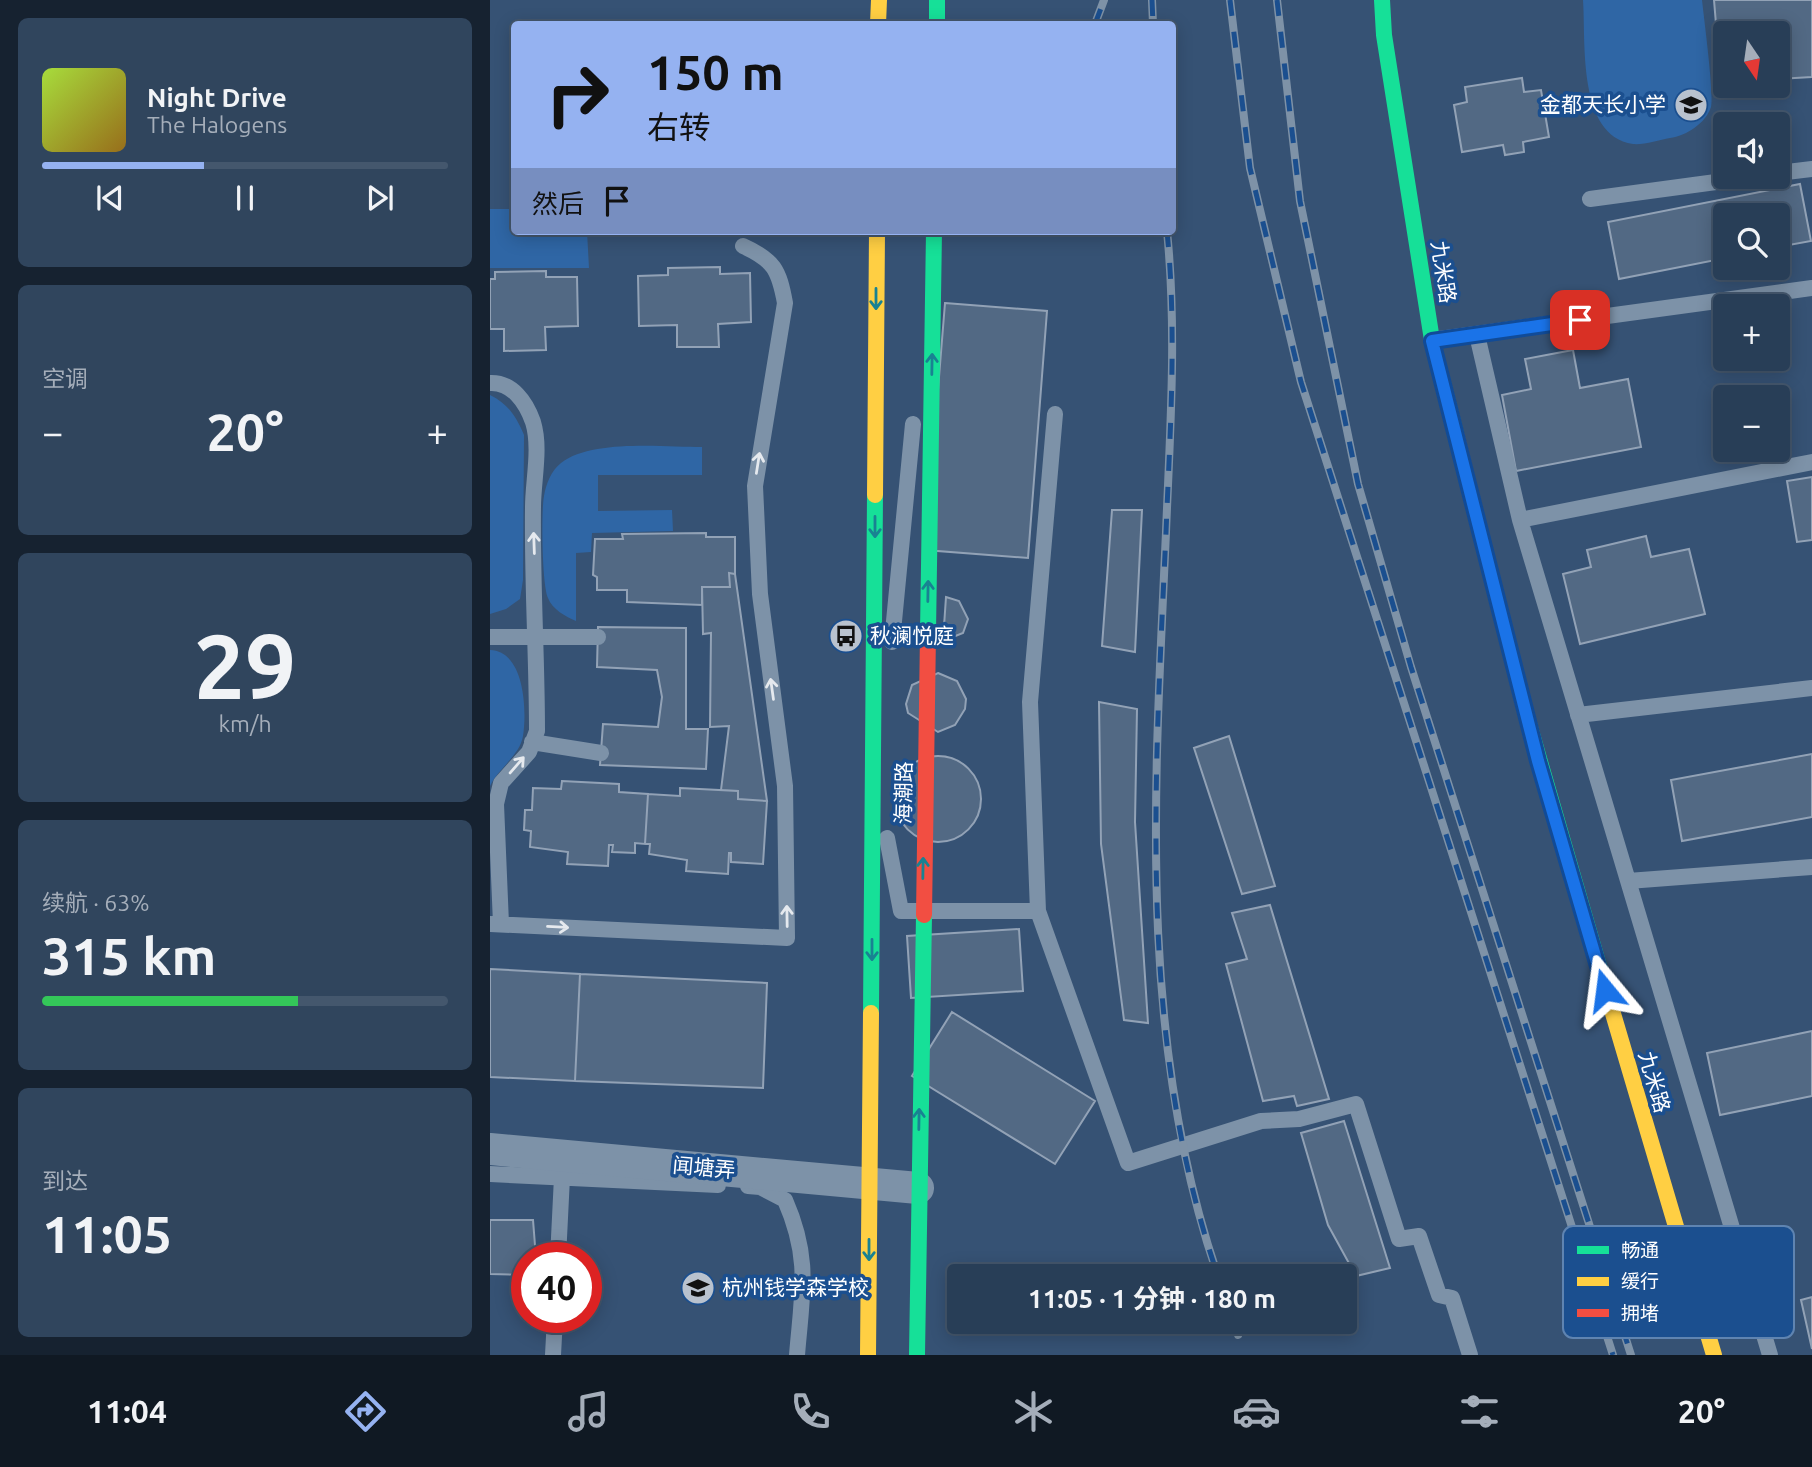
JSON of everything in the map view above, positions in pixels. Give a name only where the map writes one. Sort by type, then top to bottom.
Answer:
[{"type":"street","points":[[878,0],[878,21]]},
{"type":"street","points":[[937,0],[937,21]]},
{"type":"street","name":"九米路","points":[[1382,0],[1384,35],[1432,341],[1538,761],[1676,1226]]},
{"type":"street","name":"海潮路","points":[[869,1355],[877,235]]},
{"type":"street","name":"海潮路","points":[[917,1355],[934,235]]},
{"type":"street","name":"闻塘弄","points":[[490,1149],[918,1188]]},
{"type":"street","name":"九米路","points":[[1709,1338],[1714,1355]]},
{"type":"lane","points":[[1790,172],[1812,169]]},
{"type":"lane","points":[[1590,199],[1713,182]]},
{"type":"lane","points":[[490,383],[502,382],[522,399],[534,424],[537,731],[528,751],[501,783],[496,804],[495,924],[788,938],[785,786],[760,594],[755,486],[785,303],[780,276],[765,256],[743,246]]},
{"type":"lane","points":[[1432,341],[1812,288]]},
{"type":"lane","points":[[1477,335],[1520,520],[1731,1226]]},
{"type":"lane","points":[[915,378],[917,338]]},
{"type":"lane","points":[[914,405],[880,797],[901,911],[1038,912]]},
{"type":"lane","points":[[1055,414],[1030,702],[1038,912],[1128,1163],[1261,1121],[1299,1119],[1356,1104],[1399,1239],[1419,1236],[1439,1295],[1452,1297],[1470,1355]]},
{"type":"lane","points":[[1520,520],[1812,462]]},
{"type":"lane","points":[[490,637],[598,638]]},
{"type":"lane","points":[[1578,715],[1812,688]]},
{"type":"lane","points":[[532,742],[601,753]]},
{"type":"lane","points":[[1628,881],[1812,867]]},
{"type":"lane","points":[[490,1174],[760,1187],[785,1200],[804,1259],[797,1355]]},
{"type":"lane","points":[[559,1242],[562,1177]]},
{"type":"lane","points":[[553,1355],[554,1333]]},
{"type":"lane","points":[[1765,1338],[1770,1355]]},
{"type":"shaded area","points":[[1583,0],[1702,0],[1712,99],[1708,113],[1700,123],[1689,132],[1676,137],[1637,144],[1615,137],[1602,124],[1593,106],[1588,85]]},
{"type":"shaded area","points":[[490,209],[511,209],[511,235],[587,235],[589,268],[490,268]]},
{"type":"shaded area","points":[[490,395],[511,411],[524,435],[523,580],[520,599],[506,609],[490,614]]},
{"type":"shaded area","points":[[609,447],[702,447],[702,475],[598,475],[598,511],[672,510],[673,531],[592,533],[591,552],[576,553],[576,621],[556,609],[546,591],[543,517],[546,487],[557,466],[574,455]]},
{"type":"shaded area","points":[[490,650],[502,653],[517,671],[524,698],[524,712],[521,743],[490,786]]},
{"type":"building","points":[[1714,0],[1812,0],[1812,77],[1790,78],[1790,21],[1716,21]]},
{"type":"building","points":[[1522,78],[1524,92],[1541,90],[1549,137],[1523,142],[1524,152],[1505,155],[1503,145],[1462,152],[1454,105],[1467,102],[1465,87]]},
{"type":"building","points":[[1800,184],[1811,241],[1790,245],[1790,203],[1713,203],[1713,261],[1619,279],[1608,222],[1775,189],[1790,189],[1790,186]]},
{"type":"building","points":[[720,267],[720,274],[750,273],[751,322],[718,324],[719,347],[677,347],[677,325],[639,326],[638,276],[668,275],[668,268]]},
{"type":"building","points":[[546,271],[546,277],[577,277],[578,326],[545,327],[546,350],[504,351],[504,329],[490,329],[490,279],[495,279],[495,272]]},
{"type":"building","points":[[945,303],[1047,311],[1028,558],[925,550]]},
{"type":"building","points":[[1573,350],[1580,388],[1628,379],[1641,447],[1516,471],[1502,395],[1531,389],[1525,359]]},
{"type":"building","points":[[1812,477],[1812,540],[1797,542],[1787,481]]},
{"type":"building","points":[[1112,510],[1142,510],[1135,652],[1102,646]]},
{"type":"building","points":[[706,533],[706,537],[735,537],[735,574],[729,573],[730,587],[702,587],[702,605],[627,602],[627,590],[597,590],[597,577],[593,575],[595,539],[623,539],[622,534]]},
{"type":"building","points":[[1646,536],[1651,557],[1689,549],[1705,614],[1580,644],[1563,574],[1591,567],[1587,550]]},
{"type":"building","points":[[729,573],[735,574],[767,801],[738,799],[738,791],[721,790],[729,726],[710,727],[711,633],[703,634],[702,587],[730,587]]},
{"type":"building","points":[[946,597],[959,601],[968,619],[963,633],[943,641]]},
{"type":"building","points":[[598,627],[686,628],[686,729],[708,729],[706,769],[600,765],[603,724],[658,727],[662,697],[657,670],[597,667]]},
{"type":"building","points":[[938,673],[957,681],[966,699],[965,709],[955,725],[938,732],[908,713],[906,704],[912,685]]},
{"type":"building","points":[[1099,702],[1137,709],[1135,822],[1148,1023],[1124,1020],[1101,844]]},
{"type":"building","points":[[1229,736],[1275,886],[1242,894],[1194,748]]},
{"type":"building","points":[[1812,754],[1812,817],[1682,841],[1671,780]]},
{"type":"building","points":[[938,756],[962,763],[974,775],[981,799],[974,823],[962,835],[938,842],[914,835],[902,823],[895,799],[902,775],[914,763]]},
{"type":"building","points":[[562,781],[619,784],[619,792],[648,794],[645,844],[635,843],[635,853],[612,852],[613,845],[609,845],[608,866],[567,864],[568,852],[530,847],[531,831],[524,830],[525,810],[532,810],[533,788],[561,789]]},
{"type":"building","points":[[680,788],[738,791],[738,799],[767,801],[763,864],[731,862],[729,853],[728,874],[686,871],[687,860],[649,854],[650,844],[645,844],[648,794],[680,796]]},
{"type":"building","points":[[1270,905],[1329,1099],[1297,1106],[1294,1096],[1263,1101],[1226,964],[1247,959],[1232,913]]},
{"type":"building","points":[[1019,929],[1023,991],[911,998],[907,936]]},
{"type":"building","points":[[490,969],[580,974],[575,1081],[490,1077]]},
{"type":"building","points":[[580,974],[767,983],[763,1088],[575,1081]]},
{"type":"building","points":[[952,1012],[1095,1101],[1055,1164],[912,1076]]},
{"type":"building","points":[[1812,1031],[1812,1096],[1720,1115],[1707,1053]]},
{"type":"building","points":[[1344,1121],[1390,1268],[1357,1276],[1357,1264],[1349,1264],[1328,1225],[1301,1133]]},
{"type":"building","points":[[490,1220],[533,1220],[535,1242],[511,1242],[511,1275],[490,1274]]},
{"type":"building","points":[[1812,1297],[1812,1349],[1801,1300]]},
{"type":"railway","points":[[1096,21],[1104,0]]},
{"type":"railway","points":[[1152,0],[1153,21]]},
{"type":"railway","points":[[1230,0],[1250,168],[1301,382],[1572,1226]]},
{"type":"railway","points":[[1277,0],[1300,201],[1358,484],[1411,667],[1590,1226]]},
{"type":"railway","points":[[1167,235],[1172,306],[1172,382],[1158,719],[1157,907],[1163,1001],[1174,1094],[1192,1186],[1215,1264]]},
{"type":"railway","points":[[1608,1338],[1613,1355]]},
{"type":"railway","points":[[1626,1338],[1631,1355]]},
{"type":"traffic: fast","points":[[937,0],[937,21]]},
{"type":"traffic: fast","points":[[1382,0],[1384,35],[1432,340],[1456,434]]},
{"type":"traffic: fast","points":[[928,633],[934,235]]},
{"type":"traffic: fast","points":[[871,1013],[875,495]]},
{"type":"traffic: fast","points":[[1523,703],[1601,973]]},
{"type":"traffic: fast","points":[[917,1355],[924,915]]},
{"type":"traffic: slow","points":[[878,21],[879,0]]},
{"type":"traffic: slow","points":[[875,495],[877,235]]},
{"type":"traffic: slow","points":[[1601,973],[1676,1226]]},
{"type":"traffic: slow","points":[[868,1355],[871,1013]]},
{"type":"traffic: slow","points":[[1709,1338],[1714,1355]]},
{"type":"traffic: jam","points":[[1456,434],[1523,703]]},
{"type":"traffic: jam","points":[[924,915],[928,633]]},
{"type":"place","name":"金都天长小学","points":[[1691,105]]},
{"type":"place","name":"秋澜悦庭","points":[[846,636]]},
{"type":"place","name":"杭州钱学森学校","points":[[698,1288]]},
{"type":"route","points":[[1580,320],[1432,341],[1538,761],[1605,990]]}]
